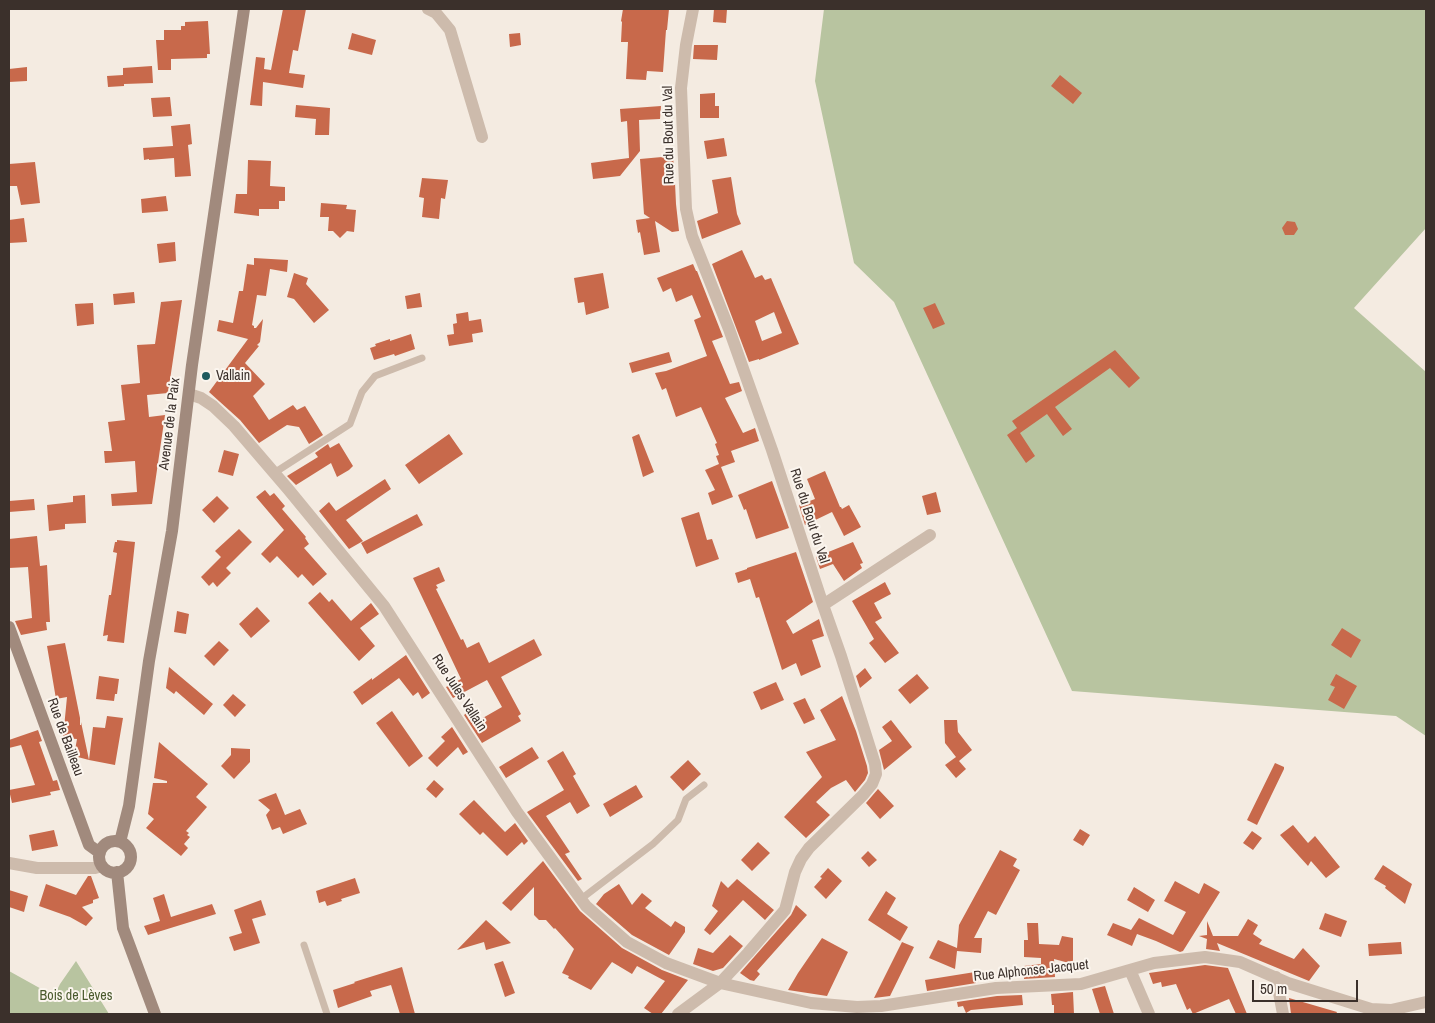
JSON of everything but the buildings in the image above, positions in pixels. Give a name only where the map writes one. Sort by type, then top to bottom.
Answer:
[{"type":"main road","name":"Avenue de la Paix","points":[[120,842],[129,806],[149,661],[172,531],[189,394],[244,9]]},
{"type":"main road","name":"Rue de Bailleau","points":[[9,627],[89,845],[101,859]]},
{"type":"main road","points":[[110,842],[120,842],[128,847],[131,857],[128,866],[124,870],[117,872],[108,871],[101,859],[102,848],[110,842]]},
{"type":"main road","points":[[117,872],[123,928],[155,1014]]},
{"type":"street","points":[[428,9],[436,13],[450,30],[482,137]]},
{"type":"street","name":"Rue du Bout du Val","points":[[678,1014],[720,983],[784,910],[795,872],[801,859],[863,795],[872,784],[876,774],[875,764],[841,656],[772,450],[729,329],[692,236],[686,209],[681,88],[686,45],[693,9]]},
{"type":"street","name":"Rue Jules Vallain","points":[[189,394],[201,398],[213,406],[234,426],[384,606],[518,812],[586,906],[627,942],[666,963],[720,983]]},
{"type":"street","points":[[823,605],[930,535]]},
{"type":"street","points":[[9,863],[37,868],[95,868],[101,859]]},
{"type":"street","name":"Rue Alphonse Jacquet","points":[[720,983],[811,1003],[856,1007],[881,1006],[996,988],[1081,984],[1154,963],[1204,956],[1240,962],[1288,983],[1371,1009],[1391,1010],[1426,1002]]},
{"type":"street","points":[[1130,970],[1149,1014]]},
{"type":"street","points":[[1276,977],[1283,1014]]},
{"type":"lane","points":[[274,473],[350,424],[362,392],[375,376],[422,358]]},
{"type":"lane","points":[[580,899],[653,844],[678,820],[686,799],[704,784]]},
{"type":"lane","points":[[304,945],[328,1014]]},
{"type":"green space","points":[[824,9],[1426,9],[1426,228],[1354,308],[1426,372],[1426,736],[1396,716],[1072,691],[894,302],[854,263],[815,81]]},
{"type":"green space","name":"Bois de Lèves","points":[[76,961],[109,1014],[9,1014],[9,971],[54,996]]},
{"type":"place","name":"Vallain","points":[[206,376]]}]
